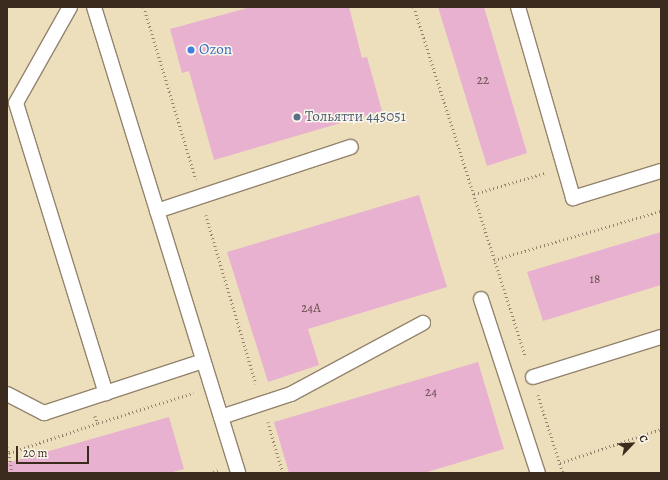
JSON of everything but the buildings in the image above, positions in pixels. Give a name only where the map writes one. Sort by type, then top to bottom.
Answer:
[{"type":"lane","points":[[70,7],[16,103],[106,393]]},
{"type":"lane","points":[[94,7],[238,473]]},
{"type":"lane","points":[[518,7],[573,198],[661,171]]},
{"type":"lane","points":[[157,211],[351,147]]},
{"type":"lane","points":[[481,299],[538,473]]},
{"type":"lane","points":[[221,417],[291,394],[423,323]]},
{"type":"lane","points":[[532,377],[661,337]]},
{"type":"lane","points":[[7,394],[44,413],[204,361]]},
{"type":"path","points":[[144,7],[283,473]]},
{"type":"path","points":[[414,7],[563,473]]},
{"type":"path","points":[[474,194],[549,172]]},
{"type":"path","points":[[494,260],[661,211]]},
{"type":"path","points":[[9,453],[98,423]]},
{"type":"path","points":[[560,463],[661,429]]},
{"type":"path","points":[[7,447],[12,473]]},
{"type":"place","name":"Ozon","points":[[191,50]]},
{"type":"place","name":"Тольятти 445051","points":[[297,117]]}]
